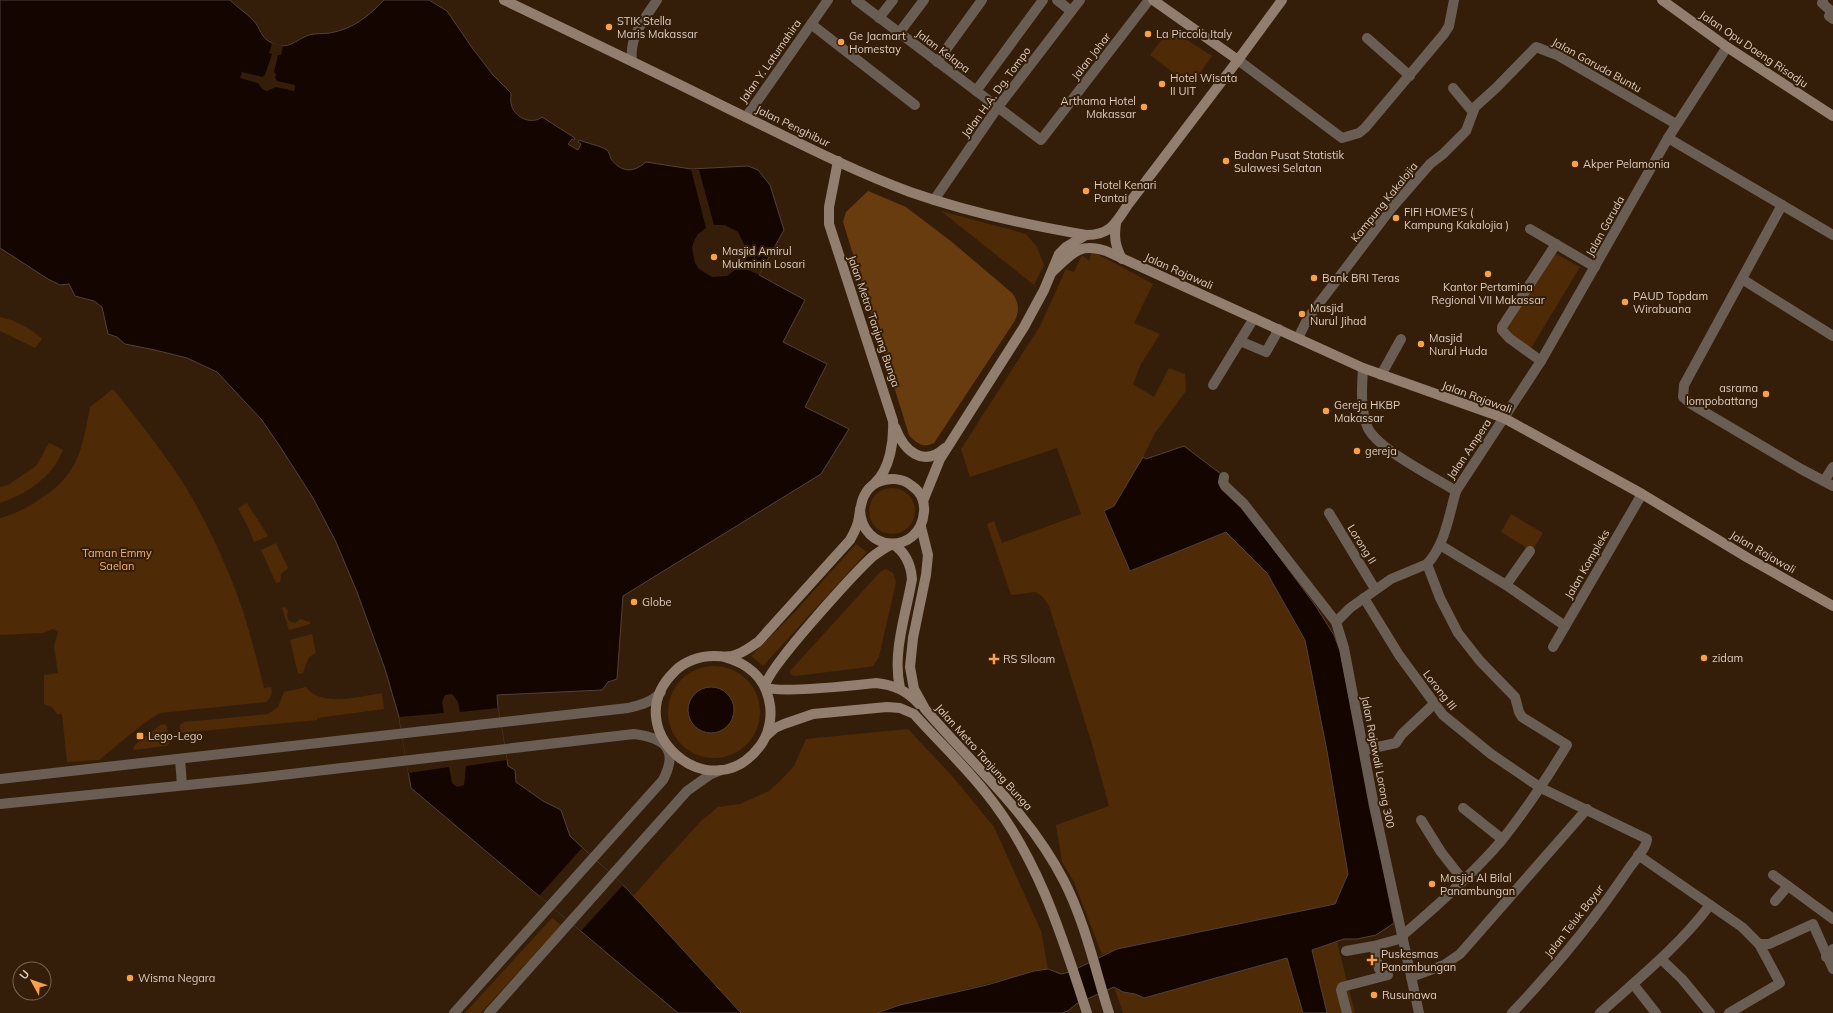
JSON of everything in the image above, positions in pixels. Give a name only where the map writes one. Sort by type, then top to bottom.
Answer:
[{"type":"main road","name":"Jalan Penghibur","points":[[504,0],[880,180],[934,200],[1031,225],[1086,235]]},
{"type":"main road","points":[[1153,0],[1238,60]]},
{"type":"main road","points":[[923,501],[940,459],[1024,327],[1052,272],[1054,262],[1059,254],[1066,247],[1086,235],[1101,233],[1116,223],[1153,171],[1282,0]]},
{"type":"main road","name":"Jalan Opu Daeng Risadju","points":[[1662,0],[1727,47],[1833,116]]},
{"type":"main road","name":"Jalan Metro Tanjung Bunga","points":[[838,161],[829,207],[829,224],[888,400],[893,421],[893,442],[884,469],[874,484]]},
{"type":"main road","points":[[1116,223],[1114,238],[1122,259]]},
{"type":"main road","name":"Jalan Rajawali","points":[[1052,272],[1073,252],[1084,247],[1094,247],[1363,368],[1504,418],[1642,494],[1748,558],[1833,606]]},
{"type":"main road","points":[[893,421],[902,443],[914,454],[933,456],[940,453],[948,445]]},
{"type":"main road","points":[[724,657],[738,654],[758,642],[850,540],[857,526],[864,496],[874,484],[893,478],[906,481],[917,489],[925,508],[921,527],[906,541],[893,544],[881,550],[872,558],[781,657],[767,678],[765,687]]},
{"type":"main road","points":[[860,509],[863,527],[871,536],[881,542],[893,544],[904,555],[912,571],[912,579],[897,657],[897,674],[900,688]]},
{"type":"main road","name":"Jalan Metro Tanjung Bunga","points":[[921,527],[928,555],[910,652],[910,667],[914,689],[925,709],[989,777],[1020,813],[1056,866],[1074,900],[1109,1013]]},
{"type":"main road","points":[[706,656],[724,657],[734,659],[755,673],[765,687],[771,712],[766,737],[752,756],[738,765],[723,770],[707,770],[689,765],[674,755],[668,748],[662,740],[658,725],[657,709],[661,692],[670,676],[683,665],[706,656]]},
{"type":"main road","points":[[765,687],[771,689],[804,689],[876,683],[888,684],[900,688],[925,709]]},
{"type":"main road","name":"Jalan Metro Tanjung Bunga","points":[[766,737],[775,728],[813,714],[887,707],[900,708],[914,714],[987,793],[1016,836],[1053,911],[1086,1009]]},
{"type":"street","points":[[632,61],[631,49],[633,39],[657,0]]},
{"type":"street","name":"Jalan Y. Latumahira","points":[[746,116],[828,0]]},
{"type":"street","name":"Jalan Kelapa","points":[[856,0],[998,107]]},
{"type":"street","points":[[879,18],[893,0]]},
{"type":"street","points":[[899,33],[924,0]]},
{"type":"street","points":[[937,62],[982,0]]},
{"type":"street","points":[[976,91],[1042,0]]},
{"type":"street","points":[[1057,0],[1071,11]]},
{"type":"street","name":"Jalan H.A. Dg. Tompo","points":[[934,200],[998,107],[1080,0]]},
{"type":"street","name":"Jalan Johar","points":[[998,107],[1041,140],[1149,0]]},
{"type":"street","points":[[1238,60],[1342,138],[1359,133],[1366,128],[1410,76],[1447,30],[1454,0]]},
{"type":"street","points":[[1823,0],[1822,3],[1831,11],[1829,16],[1833,18]]},
{"type":"street","points":[[811,24],[916,105]]},
{"type":"street","points":[[1367,38],[1410,76]]},
{"type":"street","name":"Jalan Garuda Buntu","points":[[1510,72],[1533,49],[1540,47],[1676,124]]},
{"type":"street","name":"Jalan Garuda","points":[[1504,418],[1541,360],[1676,124],[1727,47]]},
{"type":"street","name":"Kampung Kakalojia","points":[[1298,338],[1308,318],[1390,210],[1430,164],[1443,154],[1466,131],[1477,105],[1496,88],[1510,72]]},
{"type":"street","points":[[1453,88],[1473,112]]},
{"type":"street","points":[[1668,138],[1833,235]]},
{"type":"street","points":[[1782,205],[1684,385],[1683,397],[1691,404],[1801,469],[1828,483],[1833,467]]},
{"type":"street","points":[[1530,230],[1595,267]]},
{"type":"street","points":[[1541,360],[1509,338],[1502,328],[1556,244]]},
{"type":"street","points":[[1742,279],[1833,336]]},
{"type":"street","points":[[1213,385],[1254,318]]},
{"type":"street","points":[[1240,341],[1266,352],[1279,330]]},
{"type":"street","points":[[1381,374],[1401,339]]},
{"type":"street","name":"Jalan Ampera","points":[[1363,368],[1362,404],[1367,426],[1372,435],[1391,451],[1456,491],[1504,418]]},
{"type":"street","points":[[1224,477],[1223,482],[1225,486],[1244,504],[1336,622],[1375,589],[1391,579],[1427,564],[1440,545],[1456,491]]},
{"type":"street","name":"Jalan Kompleks","points":[[1553,646],[1642,494]]},
{"type":"street","name":"Lorong II","points":[[1329,513],[1375,589]]},
{"type":"street","points":[[1440,545],[1506,585],[1565,626]]},
{"type":"street","points":[[1506,585],[1530,551]]},
{"type":"street","points":[[1346,951],[1374,946],[1403,936],[1426,915],[1463,880],[1502,839],[1541,788],[1567,745],[1522,717],[1515,697],[1480,661],[1458,633],[1440,598],[1427,564]]},
{"type":"street","name":"Lorong III","points":[[1364,598],[1399,655],[1443,715],[1491,754],[1541,788],[1647,839]]},
{"type":"street","name":"Jalan Rajawali Lorong 300","points":[[1336,622],[1344,648],[1388,874],[1419,1013]]},
{"type":"street","points":[[0,779],[628,708],[645,704],[661,692]]},
{"type":"street","points":[[1364,750],[1396,743],[1402,734],[1434,704]]},
{"type":"street","points":[[0,804],[398,762],[634,734],[652,738],[668,748],[671,758],[669,769],[663,780],[454,1013]]},
{"type":"street","points":[[180,759],[182,785]]},
{"type":"street","points":[[489,1013],[687,791],[711,774],[723,770]]},
{"type":"street","points":[[1463,808],[1502,839]]},
{"type":"street","points":[[1411,977],[1444,965],[1460,954],[1587,809]]},
{"type":"street","points":[[1421,820],[1440,852],[1463,880]]},
{"type":"street","name":"Jalan Teluk Bayur","points":[[1512,1013],[1531,993],[1592,920],[1647,842],[1647,839]]},
{"type":"street","points":[[1638,855],[1742,927],[1759,944],[1780,984],[1729,1013]]},
{"type":"street","points":[[1773,875],[1833,919]]},
{"type":"street","points":[[1775,901],[1788,886]]},
{"type":"street","points":[[1600,1013],[1660,959],[1701,918],[1710,905]]},
{"type":"street","points":[[1759,944],[1769,944],[1813,924],[1830,953],[1833,969]]},
{"type":"street","points":[[1374,946],[1379,969]]},
{"type":"street","points":[[1660,959],[1682,979],[1710,1013]]},
{"type":"street","points":[[1347,1013],[1341,990],[1342,987],[1388,975]]},
{"type":"street","points":[[1633,984],[1656,1013]]},
{"type":"green space","points":[[1170,29],[1212,56],[1191,86],[1150,55]]},
{"type":"green space","points":[[941,211],[1026,234],[1037,247],[1044,265],[1034,285]]},
{"type":"green space","points":[[1092,251],[1153,284],[1134,323],[1160,334],[1141,364],[1133,384],[1154,397],[1169,368],[1185,374],[1186,391],[1155,433],[1139,465],[1114,506],[1104,512],[1130,571],[1226,532],[1267,573],[1305,640],[1327,751],[1348,874],[1335,904],[1117,949],[1102,955],[1074,882],[1062,862],[1056,825],[1109,806],[1092,744],[1049,606],[1042,596],[1035,592],[1011,595],[987,524],[994,521],[1002,543],[1081,514],[1057,448],[970,477],[961,449],[1040,326],[1066,269],[1074,272],[1082,255],[1089,261]]},
{"type":"green space","points":[[1554,253],[1580,267],[1531,348],[1505,331]]},
{"type":"green space","points":[[0,317],[23,325],[42,339],[35,348],[0,331]]},
{"type":"green space","name":"Taman Emmy Saelan","points":[[113,389],[168,461],[185,486],[202,516],[218,549],[238,597],[249,631],[264,688],[271,687],[272,693],[266,702],[160,713],[143,724],[99,760],[67,762],[62,714],[57,714],[52,707],[44,704],[44,675],[58,673],[54,646],[58,632],[53,629],[43,633],[0,635],[0,518],[30,506],[45,496],[63,480],[75,463],[79,453],[90,407]]},
{"type":"green space","points":[[49,443],[63,450],[52,468],[38,483],[20,495],[0,503],[0,487],[8,485],[36,466]]},
{"type":"green space","points":[[887,488],[897,488],[909,494],[914,502],[914,520],[909,528],[901,533],[887,534],[879,531],[872,524],[869,516],[869,506],[872,498],[879,491]]},
{"type":"green space","points":[[247,503],[268,536],[254,542],[238,508]]},
{"type":"green space","points":[[1511,514],[1543,533],[1532,551],[1501,532]]},
{"type":"green space","points":[[276,543],[288,568],[281,574],[280,582],[276,583],[261,550]]},
{"type":"green space","points":[[856,544],[867,552],[763,666],[751,656],[794,613]]},
{"type":"green space","points":[[886,569],[893,573],[896,582],[879,657],[873,666],[795,676],[790,674],[791,670],[880,572]]},
{"type":"green space","points":[[285,607],[288,611],[287,616],[289,621],[295,623],[300,619],[310,622],[310,624],[289,630],[282,608]]},
{"type":"green space","points":[[312,634],[316,653],[309,659],[303,673],[298,674],[290,640]]},
{"type":"green space","points":[[714,666],[732,669],[747,679],[757,694],[760,712],[757,730],[747,745],[732,755],[714,758],[696,755],[681,745],[671,730],[668,712],[671,694],[681,679],[696,669]]},
{"type":"green space","points":[[306,687],[321,697],[331,699],[352,698],[382,693],[384,709],[317,718],[317,720],[180,733],[180,725],[184,722],[268,714],[278,707],[284,692]]},
{"type":"green space","points":[[165,724],[167,727],[169,744],[166,746],[134,750],[133,748],[135,745],[160,725]]},
{"type":"green space","points":[[908,729],[953,777],[994,827],[1041,931],[1048,969],[900,1005],[877,1013],[741,1013],[633,896],[700,822],[718,807],[740,804],[769,791],[794,766],[806,739]]},
{"type":"green space","points":[[552,918],[561,925],[481,1013],[465,1013]]},
{"type":"green space","points":[[1337,942],[1355,1013],[1327,1013],[1312,950]]},
{"type":"green space","points":[[1287,958],[1303,1013],[1123,1013],[1114,987],[1118,990],[1144,998]]},
{"type":"shaded area","points":[[0,0],[230,0],[256,23],[263,36],[268,41],[283,46],[292,44],[309,35],[330,33],[353,25],[360,21],[384,0],[429,0],[447,11],[493,75],[511,93],[511,105],[514,111],[521,117],[529,120],[542,117],[575,138],[568,144],[578,150],[581,144],[578,142],[579,140],[602,147],[608,151],[615,164],[628,170],[637,168],[646,162],[691,169],[748,166],[758,170],[770,185],[784,230],[759,275],[805,300],[783,342],[827,364],[805,407],[849,429],[821,474],[623,596],[617,679],[608,682],[602,690],[497,695],[508,766],[515,770],[516,782],[543,801],[561,810],[570,836],[627,889],[741,1013],[678,1013],[411,788],[399,717],[385,669],[357,592],[336,542],[313,498],[261,419],[217,372],[187,358],[125,344],[117,337],[108,334],[102,307],[94,301],[75,296],[69,284],[60,285],[48,279],[0,248]]},
{"type":"shaded area","points":[[868,191],[906,207],[952,242],[1012,293],[1018,307],[1014,322],[934,443],[927,445],[920,444],[909,435],[843,222],[846,212]]},
{"type":"shaded area","points":[[1184,446],[1221,474],[1240,504],[1315,605],[1334,635],[1340,651],[1394,923],[1376,935],[1357,939],[1344,939],[1312,950],[1327,1013],[1303,1013],[1287,958],[1144,998],[1135,994],[1123,992],[1114,987],[1076,1004],[1068,1011],[1062,1013],[877,1013],[900,1005],[987,985],[1034,971],[1048,969],[1061,974],[1070,972],[1117,949],[1335,904],[1348,874],[1327,751],[1305,640],[1267,573],[1226,532],[1130,571],[1104,511],[1114,506],[1143,457],[1146,459]]},
{"type":"shaded area","points":[[711,687],[724,691],[730,697],[734,710],[730,723],[724,729],[711,733],[698,729],[692,723],[688,710],[692,697],[698,691]]},
{"type":"pier","points":[[272,43],[283,46],[281,55],[278,55],[274,72],[276,74],[275,78],[277,81],[295,85],[294,91],[276,87],[267,91],[262,89],[258,83],[240,78],[242,72],[262,77],[265,75],[272,54],[269,53]]},
{"type":"pier","points":[[691,169],[699,170],[714,225],[725,225],[738,232],[745,246],[744,259],[762,269],[759,275],[740,266],[727,276],[712,277],[699,269],[695,263],[692,248],[694,241],[698,234],[706,228]]},
{"type":"pier","points":[[452,694],[458,702],[460,712],[498,708],[507,760],[466,766],[464,785],[457,787],[452,783],[449,767],[408,773],[399,717],[444,713],[442,702],[445,695]]},
{"type":"pier","points":[[582,848],[623,885],[581,931],[539,896]]},
{"type":"place","name":"STIK Stella Maris Makassar","points":[[609,27]]},
{"type":"place","name":"La Piccola Italy","points":[[1148,34]]},
{"type":"place","name":"Ge Jacmart Homestay","points":[[841,42]]},
{"type":"place","name":"Hotel Wisata II UIT","points":[[1162,84]]},
{"type":"place","name":"Arthama Hotel Makassar","points":[[1144,107]]},
{"type":"place","name":"Badan Pusat Statistik Sulawesi Selatan","points":[[1226,161]]},
{"type":"place","name":"Akper Pelamonia","points":[[1575,164]]},
{"type":"place","name":"Hotel Kenari Pantai","points":[[1086,191]]},
{"type":"place","name":"FIFI HOME'S ( Kampung Kakalojia )","points":[[1396,218]]},
{"type":"place","name":"Masjid Amirul Mukminin Losari","points":[[714,257]]},
{"type":"place","name":"Kantor Pertamina Regional VII Makassar","points":[[1488,274]]},
{"type":"place","name":"Bank BRI Teras","points":[[1314,278]]},
{"type":"place","name":"PAUD Topdam Wirabuana","points":[[1625,302]]},
{"type":"place","name":"Masjid Nurul Jihad","points":[[1302,314]]},
{"type":"place","name":"Masjid Nurul Huda","points":[[1421,344]]},
{"type":"place","name":"asrama lompobattang","points":[[1766,394]]},
{"type":"place","name":"Gereja HKBP Makassar","points":[[1326,411]]},
{"type":"place","name":"gereja","points":[[1357,451]]},
{"type":"place","name":"Globe","points":[[634,602]]},
{"type":"place","name":"zidam","points":[[1704,658]]},
{"type":"place","name":"RS SIloam","points":[[994,659]]},
{"type":"place","name":"Lego-Lego","points":[[140,736]]},
{"type":"place","name":"Masjid Al Bilal Panambungan","points":[[1432,884]]},
{"type":"place","name":"Puskesmas Panambungan","points":[[1372,960]]},
{"type":"place","name":"Wisma Negara","points":[[130,978]]},
{"type":"place","name":"Rusunawa","points":[[1374,995]]}]
